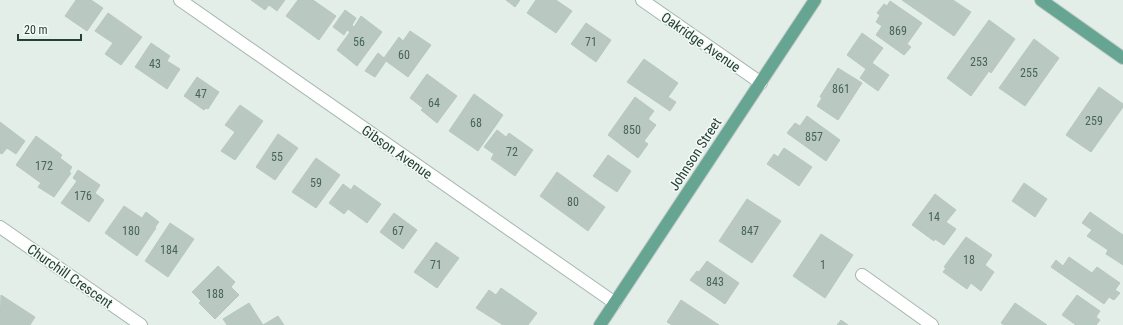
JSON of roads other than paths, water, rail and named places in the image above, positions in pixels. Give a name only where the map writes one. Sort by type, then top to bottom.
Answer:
[{"type":"main road","name":"Johnson Street","points":[[600,325],[815,0]]},
{"type":"main road","points":[[1041,0],[1123,58]]},
{"type":"street","name":"Gibson Avenue","points":[[180,0],[615,303]]},
{"type":"street","name":"Oakridge Avenue","points":[[642,0],[761,83]]},
{"type":"street","name":"Churchill Crescent","points":[[0,227],[141,325]]},
{"type":"street","points":[[862,275],[932,325]]}]
